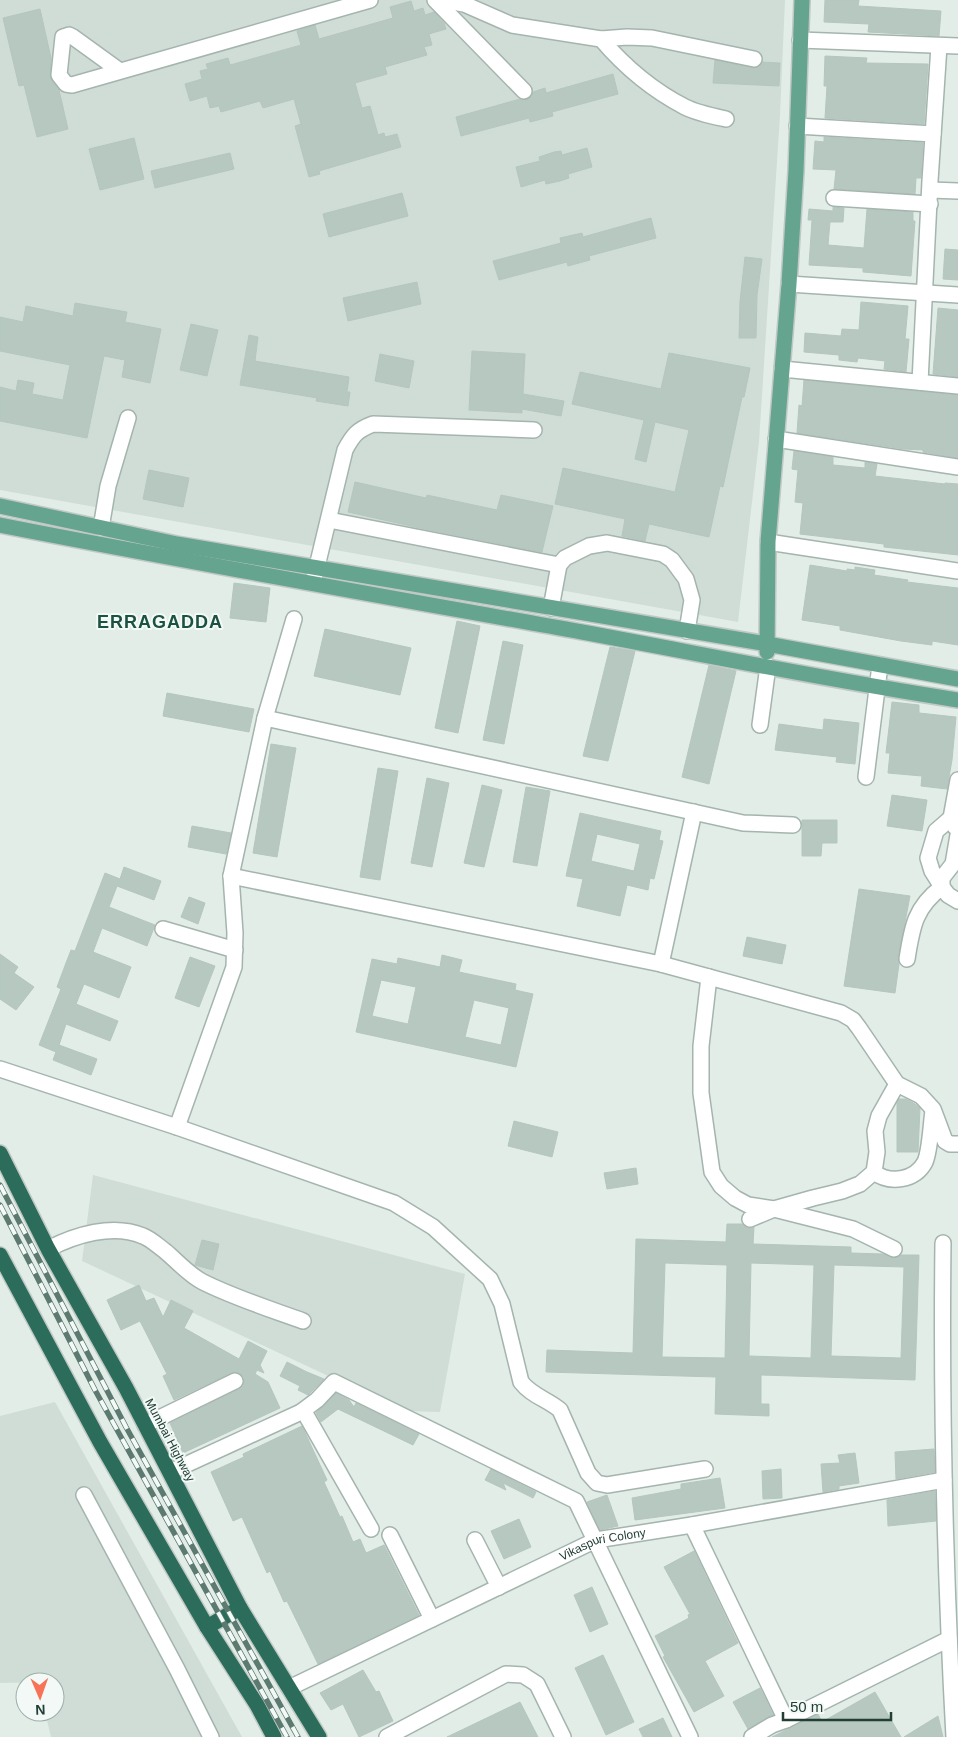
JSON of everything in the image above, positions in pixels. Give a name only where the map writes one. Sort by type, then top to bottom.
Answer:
[{"type":"highway","name":"Mumbai Highway","points":[[2,1162],[48,1250],[145,1424],[240,1608],[319,1737]]},
{"type":"highway","points":[[0,1255],[100,1442],[208,1627],[257,1705],[274,1737]]},
{"type":"highway","points":[[208,1627],[240,1608]]},
{"type":"main road","points":[[768,666],[768,542],[789,284],[796,171],[802,0]]},
{"type":"main road","points":[[0,506],[177,544],[767,644],[958,679]]},
{"type":"main road","points":[[0,525],[178,560],[768,666],[876,688],[958,700]]},
{"type":"street","points":[[120,71],[370,0]]},
{"type":"street","points":[[435,0],[524,91]]},
{"type":"street","points":[[442,0],[469,2],[512,25],[602,39],[626,37],[652,38],[754,59]]},
{"type":"street","points":[[602,39],[618,58],[663,94],[686,108],[726,119]]},
{"type":"street","points":[[800,40],[958,46]]},
{"type":"street","points":[[920,382],[939,46]]},
{"type":"street","points":[[797,126],[933,134]]},
{"type":"street","points":[[834,198],[930,197],[958,191]]},
{"type":"street","points":[[789,284],[958,295]]},
{"type":"street","points":[[782,369],[958,386]]},
{"type":"street","points":[[101,528],[108,486],[128,418]]},
{"type":"street","points":[[313,583],[345,450],[360,429],[373,424],[534,430]]},
{"type":"street","points":[[776,439],[958,467]]},
{"type":"street","points":[[329,520],[559,565]]},
{"type":"street","points":[[768,542],[958,572]]},
{"type":"street","points":[[552,608],[559,565],[565,558],[576,551],[589,546],[607,543],[663,554],[680,568],[692,600],[688,631]]},
{"type":"street","points":[[177,1127],[234,967],[231,876],[264,718],[294,619]]},
{"type":"street","points":[[866,777],[880,665]]},
{"type":"street","points":[[760,725],[768,666]]},
{"type":"street","points":[[264,718],[743,823],[793,825]]},
{"type":"street","points":[[942,887],[942,878],[953,864],[958,834],[952,814],[958,780]]},
{"type":"street","points":[[661,964],[694,812]]},
{"type":"street","points":[[952,814],[936,831],[928,858],[932,871],[942,887],[948,895],[958,901]]},
{"type":"street","points":[[231,876],[661,964],[841,1013],[852,1020],[859,1028],[897,1084],[921,1096],[933,1109],[945,1141],[950,1144],[958,1144]]},
{"type":"street","points":[[907,959],[911,930],[919,911],[934,893],[942,887]]},
{"type":"street","points":[[163,929],[234,950]]},
{"type":"street","points":[[709,977],[701,1046],[701,1093],[712,1172],[721,1186],[735,1198],[748,1205],[774,1209],[853,1230],[894,1250]]},
{"type":"street","points":[[0,1069],[177,1127],[394,1203],[433,1227],[490,1279],[502,1304],[521,1382],[528,1391],[560,1410],[588,1473],[597,1483],[607,1485],[705,1469]]},
{"type":"street","points":[[750,1218],[774,1209],[842,1191],[860,1184],[874,1172],[876,1152],[875,1131],[879,1116],[897,1084]]},
{"type":"street","points":[[874,1172],[882,1178],[900,1179],[919,1169],[925,1161],[933,1109]]},
{"type":"street","points":[[48,1250],[63,1242],[92,1233],[131,1231],[145,1236],[202,1282],[250,1302],[303,1320]]},
{"type":"street","points":[[942,1242],[951,1463],[944,1480],[954,1737]]},
{"type":"street","points":[[145,1424],[235,1381]]},
{"type":"street","points":[[170,1472],[301,1412],[317,1400],[334,1382],[573,1498],[579,1505],[690,1737]]},
{"type":"street","points":[[301,1412],[306,1415],[371,1528]]},
{"type":"street","name":"Vikaspuri Colony","points":[[289,1688],[596,1540],[692,1525],[944,1480]]},
{"type":"street","points":[[84,1496],[177,1669],[211,1737]]},
{"type":"street","points":[[692,1525],[779,1727]]},
{"type":"street","points":[[390,1535],[432,1619]]},
{"type":"street","points":[[475,1540],[499,1587]]},
{"type":"street","points":[[752,1737],[779,1727],[949,1639]]},
{"type":"street","points":[[387,1737],[506,1674],[523,1675],[537,1684],[563,1737]]},
{"type":"shaded area","points":[[0,0],[785,0],[780,115],[759,442],[738,622],[0,490]]},
{"type":"shaded area","points":[[93,1175],[465,1274],[440,1412],[403,1411],[82,1261]]},
{"type":"shaded area","points":[[55,1402],[242,1737],[51,1737],[47,1722],[65,1722],[65,1672],[15,1672],[15,1683],[0,1683],[0,1416]]},
{"type":"building","points":[[825,0],[859,0],[858,6],[941,11],[939,36],[868,32],[869,24],[824,22]]},
{"type":"building","points":[[411,1],[414,11],[423,8],[425,15],[434,12],[444,23],[446,29],[429,34],[432,45],[424,47],[427,55],[385,67],[387,74],[355,83],[362,108],[370,106],[378,135],[384,133],[385,137],[397,134],[401,147],[319,171],[320,174],[309,177],[295,126],[301,124],[294,99],[263,108],[260,101],[221,112],[219,106],[210,108],[207,96],[190,101],[185,84],[202,79],[200,71],[208,69],[206,64],[228,58],[230,65],[301,45],[297,31],[315,25],[319,39],[393,18],[390,7]]},
{"type":"building","points":[[40,9],[51,58],[50,75],[59,90],[68,129],[37,137],[24,85],[19,86],[3,18]]},
{"type":"building","points":[[825,56],[867,58],[866,63],[928,64],[924,124],[825,118],[827,86],[824,86]]},
{"type":"building","points":[[715,60],[753,68],[757,68],[762,62],[780,63],[779,86],[713,83]]},
{"type":"building","points":[[613,74],[618,94],[552,112],[553,116],[530,122],[529,118],[461,136],[456,117],[520,99],[527,100],[533,92],[545,88],[546,93]]},
{"type":"building","points":[[824,137],[923,143],[921,178],[916,178],[915,194],[834,189],[836,170],[813,169],[815,141],[824,142]]},
{"type":"building","points":[[134,138],[144,179],[100,190],[89,149]]},
{"type":"building","points":[[587,148],[592,167],[568,174],[569,178],[560,181],[546,184],[545,180],[521,187],[516,167],[540,161],[539,157],[554,152],[561,151],[562,155]]},
{"type":"building","points":[[230,153],[234,169],[155,188],[151,171]]},
{"type":"building","points":[[402,193],[408,216],[329,237],[323,214]]},
{"type":"building","points":[[833,207],[844,208],[843,222],[830,222],[828,245],[864,248],[867,209],[913,212],[913,221],[915,221],[911,276],[863,272],[863,268],[809,265],[812,220],[808,220],[809,209],[833,211]]},
{"type":"building","points":[[651,218],[656,238],[589,256],[590,260],[568,266],[567,262],[499,280],[493,261],[561,243],[560,238],[582,233],[583,237]]},
{"type":"building","points":[[945,249],[958,250],[958,280],[943,279]]},
{"type":"building","points":[[745,257],[762,259],[757,295],[756,338],[739,338],[740,301]]},
{"type":"building","points":[[417,282],[421,304],[348,321],[343,298]]},
{"type":"building","points":[[861,302],[908,306],[905,339],[909,339],[906,372],[884,369],[885,361],[858,358],[857,362],[839,360],[839,355],[804,352],[805,333],[841,336],[842,329],[859,330]]},
{"type":"building","points":[[75,303],[127,312],[125,322],[161,329],[150,383],[122,377],[125,360],[104,356],[87,438],[0,421],[0,387],[16,391],[18,380],[34,383],[32,394],[63,400],[70,365],[0,351],[0,317],[23,322],[26,306],[73,316]]},
{"type":"building","points":[[938,308],[958,310],[958,377],[933,374]]},
{"type":"building","points":[[191,324],[218,330],[207,376],[180,370]]},
{"type":"building","points":[[249,335],[258,337],[255,361],[349,377],[347,392],[350,392],[348,406],[316,401],[317,398],[240,385]]},
{"type":"building","points":[[472,351],[525,354],[523,394],[564,401],[561,416],[522,409],[522,413],[469,410]]},
{"type":"building","points":[[669,353],[750,368],[723,487],[720,486],[709,537],[649,524],[645,541],[622,536],[625,519],[555,504],[563,468],[675,492],[689,430],[655,422],[646,462],[635,459],[644,420],[572,404],[580,372],[661,389]]},
{"type":"building","points":[[380,354],[414,361],[409,388],[375,381]]},
{"type":"building","points":[[804,380],[958,395],[958,458],[923,452],[923,450],[904,449],[797,433],[799,405],[802,406]]},
{"type":"building","points":[[794,451],[833,457],[833,465],[865,468],[865,462],[877,464],[875,476],[958,484],[958,555],[884,547],[884,544],[800,534],[803,503],[795,502],[798,470],[792,469]]},
{"type":"building","points":[[149,470],[189,478],[183,507],[143,499]]},
{"type":"building","points":[[355,482],[426,498],[427,495],[497,510],[501,495],[553,506],[542,552],[348,512]]},
{"type":"building","points":[[810,565],[847,571],[847,569],[855,570],[855,567],[875,570],[874,575],[908,580],[907,582],[958,588],[958,645],[932,641],[932,645],[901,641],[840,630],[840,626],[802,620]]},
{"type":"building","points":[[234,583],[270,588],[266,622],[230,618]]},
{"type":"building","points":[[457,621],[480,626],[458,733],[435,728]]},
{"type":"building","points":[[325,629],[411,648],[400,695],[314,676]]},
{"type":"building","points":[[503,641],[523,645],[504,744],[483,740]]},
{"type":"building","points":[[610,647],[635,651],[608,761],[583,756]]},
{"type":"building","points":[[709,665],[736,671],[709,784],[682,777]]},
{"type":"building","points":[[167,693],[254,709],[249,732],[163,716]]},
{"type":"building","points":[[892,702],[919,705],[919,713],[956,717],[947,789],[921,786],[922,776],[888,773],[890,753],[886,753]]},
{"type":"building","points":[[824,719],[859,723],[855,764],[836,762],[837,757],[775,750],[779,724],[823,730]]},
{"type":"building","points":[[271,744],[296,748],[277,857],[253,853]]},
{"type":"building","points":[[378,768],[398,771],[380,880],[360,877]]},
{"type":"building","points":[[427,778],[449,783],[432,867],[411,863]]},
{"type":"building","points":[[482,785],[502,790],[484,867],[464,863]]},
{"type":"building","points":[[526,787],[550,791],[537,866],[513,862]]},
{"type":"building","points":[[892,795],[927,800],[922,831],[887,826]]},
{"type":"building","points":[[580,813],[661,831],[659,840],[663,841],[654,879],[650,878],[648,890],[627,885],[620,916],[577,906],[583,879],[566,876]],"holes":[[[597,834],[640,844],[634,871],[591,861]]]},
{"type":"building","points":[[802,820],[837,820],[837,843],[822,843],[821,856],[802,856]]},
{"type":"building","points":[[192,826],[231,833],[226,854],[188,847]]},
{"type":"building","points":[[124,867],[161,881],[154,900],[117,886],[109,907],[155,925],[147,946],[102,928],[93,952],[131,967],[119,998],[84,984],[76,1004],[118,1021],[110,1041],[66,1024],[59,1045],[97,1059],[91,1075],[53,1060],[56,1052],[39,1045],[61,989],[57,987],[66,963],[71,950],[75,951],[105,873],[120,879]]},
{"type":"building","points":[[859,889],[910,896],[898,958],[899,964],[895,993],[844,986]]},
{"type":"building","points":[[189,897],[205,903],[198,924],[181,917]]},
{"type":"building","points":[[747,937],[786,945],[782,964],[743,956]]},
{"type":"building","points":[[0,954],[18,967],[14,973],[34,987],[16,1010],[0,999]]},
{"type":"building","points":[[442,955],[462,960],[459,972],[516,984],[515,990],[533,994],[516,1067],[356,1032],[372,959],[397,964],[398,958],[440,967]],"holes":[[[381,980],[416,987],[408,1024],[372,1016]],[[474,1000],[509,1008],[501,1045],[465,1037]]]},
{"type":"building","points":[[190,957],[215,966],[199,1007],[175,998]]},
{"type":"building","points":[[899,1099],[906,1099],[920,1108],[918,1152],[897,1152],[897,1102]]},
{"type":"building","points":[[514,1121],[558,1132],[552,1157],[508,1146]]},
{"type":"building","points":[[636,1168],[638,1184],[607,1189],[604,1173]]},
{"type":"building","points":[[727,1224],[742,1224],[748,1228],[754,1227],[753,1244],[851,1247],[851,1253],[883,1254],[894,1258],[901,1255],[919,1255],[915,1380],[761,1375],[761,1404],[769,1404],[769,1416],[715,1414],[716,1377],[546,1372],[547,1350],[633,1353],[636,1239],[726,1242]],"holes":[[[665,1263],[727,1265],[725,1358],[662,1357]],[[751,1263],[814,1265],[811,1358],[749,1356]],[[834,1265],[904,1267],[901,1358],[831,1356]]]},
{"type":"building","points":[[202,1240],[219,1244],[213,1270],[195,1265]]},
{"type":"building","points":[[139,1285],[146,1301],[154,1298],[163,1317],[171,1300],[193,1311],[184,1328],[239,1359],[248,1341],[267,1351],[260,1365],[264,1373],[257,1370],[255,1374],[268,1382],[280,1408],[183,1453],[170,1423],[239,1389],[243,1386],[244,1377],[240,1373],[231,1373],[174,1400],[163,1376],[167,1374],[140,1321],[121,1330],[107,1300]]},
{"type":"building","points":[[287,1362],[324,1379],[308,1395],[298,1390],[300,1386],[280,1376]]},
{"type":"building","points":[[336,1393],[349,1400],[354,1407],[356,1403],[419,1434],[413,1445],[338,1409],[321,1422],[316,1413]]},
{"type":"building","points":[[302,1426],[327,1480],[324,1482],[353,1542],[360,1539],[366,1553],[384,1545],[419,1615],[318,1664],[287,1601],[284,1602],[270,1571],[267,1573],[242,1517],[233,1521],[211,1472],[244,1457],[243,1454]]},
{"type":"building","points":[[934,1449],[935,1472],[896,1479],[895,1452]]},
{"type":"building","points":[[855,1453],[859,1483],[839,1486],[839,1489],[823,1492],[821,1464],[840,1463],[838,1455]]},
{"type":"building","points":[[491,1469],[536,1492],[533,1498],[503,1483],[506,1490],[485,1480]]},
{"type":"building","points":[[781,1469],[782,1498],[763,1499],[762,1471]]},
{"type":"building","points":[[720,1478],[725,1508],[635,1520],[632,1498],[681,1489],[681,1484]]},
{"type":"building","points":[[935,1491],[936,1521],[888,1526],[887,1500]]},
{"type":"building","points":[[607,1495],[618,1526],[600,1530],[587,1502]]},
{"type":"building","points":[[519,1519],[531,1547],[504,1559],[491,1531]]},
{"type":"building","points":[[694,1551],[738,1643],[705,1661],[724,1696],[694,1712],[663,1657],[665,1656],[655,1636],[689,1618],[688,1615],[690,1614],[664,1567]]},
{"type":"building","points":[[592,1587],[608,1624],[590,1632],[574,1595]]},
{"type":"building","points":[[603,1655],[634,1722],[606,1735],[575,1668]]},
{"type":"building","points":[[363,1670],[376,1692],[379,1691],[393,1721],[359,1737],[343,1704],[331,1710],[320,1693]]},
{"type":"building","points":[[760,1688],[773,1715],[748,1729],[733,1702]]},
{"type":"building","points":[[875,1692],[901,1737],[772,1737],[818,1714],[822,1722]]},
{"type":"building","points":[[520,1702],[538,1737],[447,1737]]},
{"type":"building","points":[[938,1716],[943,1737],[904,1737]]},
{"type":"building","points":[[663,1718],[672,1737],[643,1737],[639,1729]]},
{"type":"railway","points":[[0,1185],[126,1427],[298,1737]]},
{"type":"railway","points":[[0,1205],[95,1390],[287,1737]]},
{"type":"district","name":"ERRAGADDA","points":[[160,622]]}]
